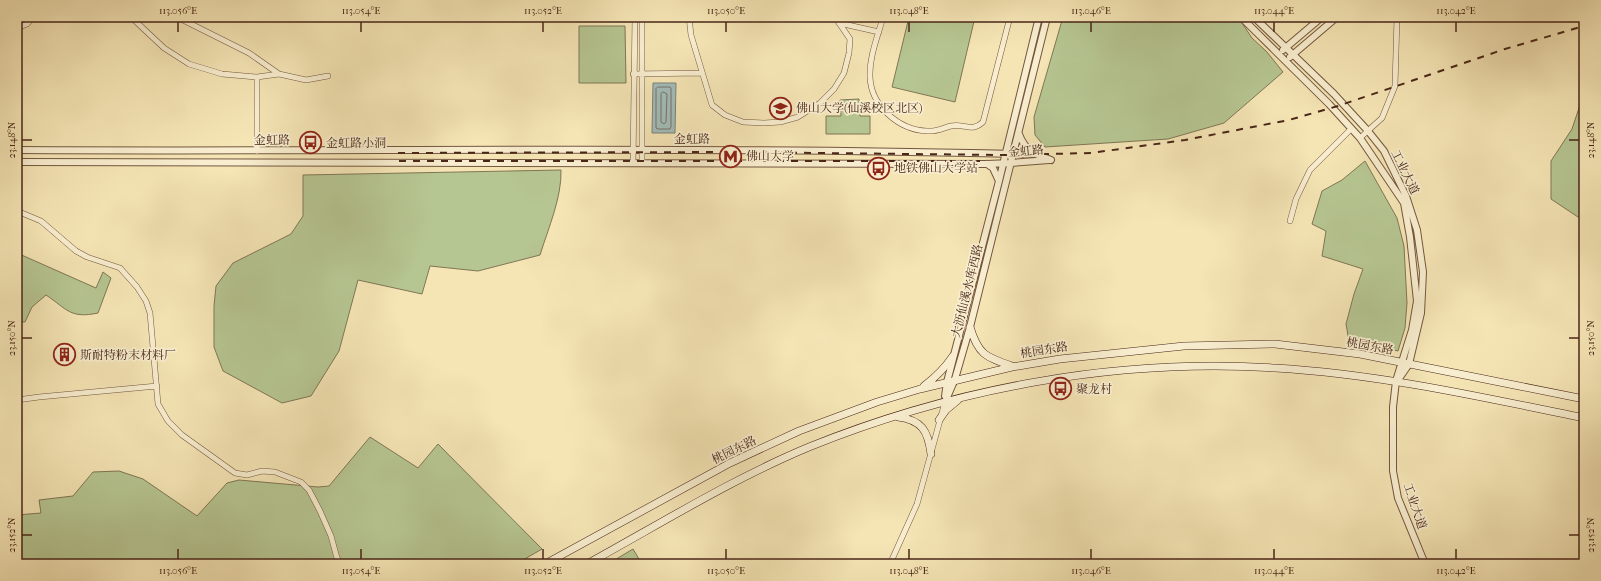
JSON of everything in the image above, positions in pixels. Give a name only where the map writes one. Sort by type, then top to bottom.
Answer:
[{"type":"main road","points":[[970,327],[975,343],[984,354],[996,361],[1012,367]]},
{"type":"main road","name":"桃园东路","points":[[545,564],[730,463],[799,431],[877,402],[920,389],[1012,367],[1060,359],[1184,346],[1275,344],[1360,354],[1584,399]]},
{"type":"main road","points":[[920,389],[946,368],[953,356]]},
{"type":"main road","points":[[587,564],[739,480],[807,448],[894,417],[944,402],[1061,378],[1187,366],[1274,368],[1396,381],[1584,418]]},
{"type":"main road","points":[[939,420],[946,410],[955,402],[966,397]]},
{"type":"main road","points":[[894,417],[908,419],[918,423],[926,432],[931,454]]},
{"type":"street","points":[[17,28],[27,24],[33,17]]},
{"type":"street","points":[[131,17],[164,48],[189,64],[222,74],[257,78],[280,74]]},
{"type":"street","points":[[177,17],[249,53],[280,74],[306,80],[328,76]]},
{"type":"street","points":[[633,163],[633,74],[635,17]]},
{"type":"street","points":[[642,17],[642,164]]},
{"type":"street","points":[[689,17],[690,35],[712,105],[725,115],[743,122],[764,124],[780,122],[798,117],[820,103],[834,89],[844,72],[849,53],[850,39],[835,17]]},
{"type":"street","points":[[883,17],[871,61],[870,78],[874,95],[880,107],[902,124],[916,130],[935,131],[952,125],[973,128],[983,122],[1010,17]]},
{"type":"street","points":[[944,402],[953,356],[999,181],[1039,17]]},
{"type":"street","name":"大沥仙溪水库西路","points":[[890,564],[917,504],[944,402],[955,380],[970,327],[1048,17]]},
{"type":"street","points":[[1240,17],[1285,60],[1337,17]]},
{"type":"street","name":"工业大道","points":[[1254,17],[1334,94],[1384,151],[1406,196],[1417,230],[1422,272],[1421,313],[1405,363],[1396,381],[1393,407],[1393,471],[1398,498],[1425,564]]},
{"type":"street","points":[[1279,54],[1322,17]]},
{"type":"street","points":[[1360,138],[1382,118],[1395,86],[1397,17]]},
{"type":"street","points":[[839,23],[879,32]]},
{"type":"street","name":"工业大道","points":[[1285,60],[1329,104],[1360,138],[1404,203],[1410,236],[1417,301],[1405,363]]},
{"type":"street","points":[[633,74],[702,73]]},
{"type":"street","points":[[257,78],[257,151]]},
{"type":"street","points":[[1290,221],[1296,199],[1310,170],[1351,129]]},
{"type":"street","points":[[1019,133],[1021,142],[1026,148],[1033,152]]},
{"type":"street","name":"金虹路","points":[[17,150],[642,150],[1005,154],[1033,152],[1051,160],[1011,164],[17,162]]},
{"type":"street","points":[[1006,182],[1012,171],[1028,162]]},
{"type":"street","points":[[987,164],[993,168],[999,181]]},
{"type":"street","points":[[17,211],[41,221],[76,251],[87,257],[120,268],[137,287],[146,301],[150,313],[158,404],[168,421],[182,435],[235,473],[247,475],[262,471],[275,472],[301,482],[309,490],[320,511],[331,536],[337,558],[341,564]]},
{"type":"street","points":[[17,400],[157,386]]},
{"type":"green space","points":[[909,17],[975,17],[955,102],[892,87]]},
{"type":"green space","points":[[1063,17],[1236,17],[1252,38],[1267,52],[1283,72],[1224,123],[1168,139],[1045,147],[1035,135],[1034,117]]},
{"type":"green space","points":[[579,26],[625,26],[626,83],[579,83]]},
{"type":"green space","points":[[859,99],[860,116],[870,116],[870,134],[826,134],[826,116],[841,116],[840,100]]},
{"type":"green space","points":[[1581,102],[1584,102],[1584,221],[1551,199],[1551,161],[1572,129]]},
{"type":"green space","points":[[1365,161],[1397,218],[1404,246],[1407,303],[1405,328],[1398,351],[1349,341],[1346,324],[1354,294],[1363,269],[1322,256],[1326,231],[1312,224],[1322,191],[1342,180]]},
{"type":"green space","points":[[561,170],[561,180],[557,202],[540,255],[478,271],[430,266],[422,294],[358,280],[339,351],[311,396],[282,403],[223,371],[214,347],[214,306],[216,286],[233,263],[291,234],[303,216],[303,175]]},
{"type":"green space","points":[[17,253],[96,288],[103,272],[111,278],[98,313],[81,315],[69,312],[46,295],[32,307],[25,322],[17,322]]},
{"type":"green space","points":[[370,437],[418,468],[438,444],[542,549],[516,564],[17,564],[17,515],[41,513],[39,500],[73,496],[93,472],[119,471],[143,479],[197,516],[227,483],[239,480],[318,487],[329,486]]},
{"type":"green space","points":[[633,549],[642,564],[608,564]]},
{"type":"water","points":[[653,83],[676,83],[675,133],[652,133]]},
{"type":"railway","points":[[398,153],[729,152],[1002,155],[1091,153],[1185,140],[1289,120],[1338,106],[1505,49],[1584,26]]},
{"type":"railway","points":[[399,161],[985,161]]},
{"type":"place","name":"佛山大学(仙溪校区北区)","points":[[781,108]]},
{"type":"place","name":"金虹路小洞","points":[[311,143]]},
{"type":"place","name":"佛山大学","points":[[730,156]]},
{"type":"place","name":"地铁佛山大学站","points":[[878,168]]},
{"type":"place","name":"斯耐特粉末材料厂","points":[[65,355]]},
{"type":"place","name":"聚龙村","points":[[1060,389]]}]
